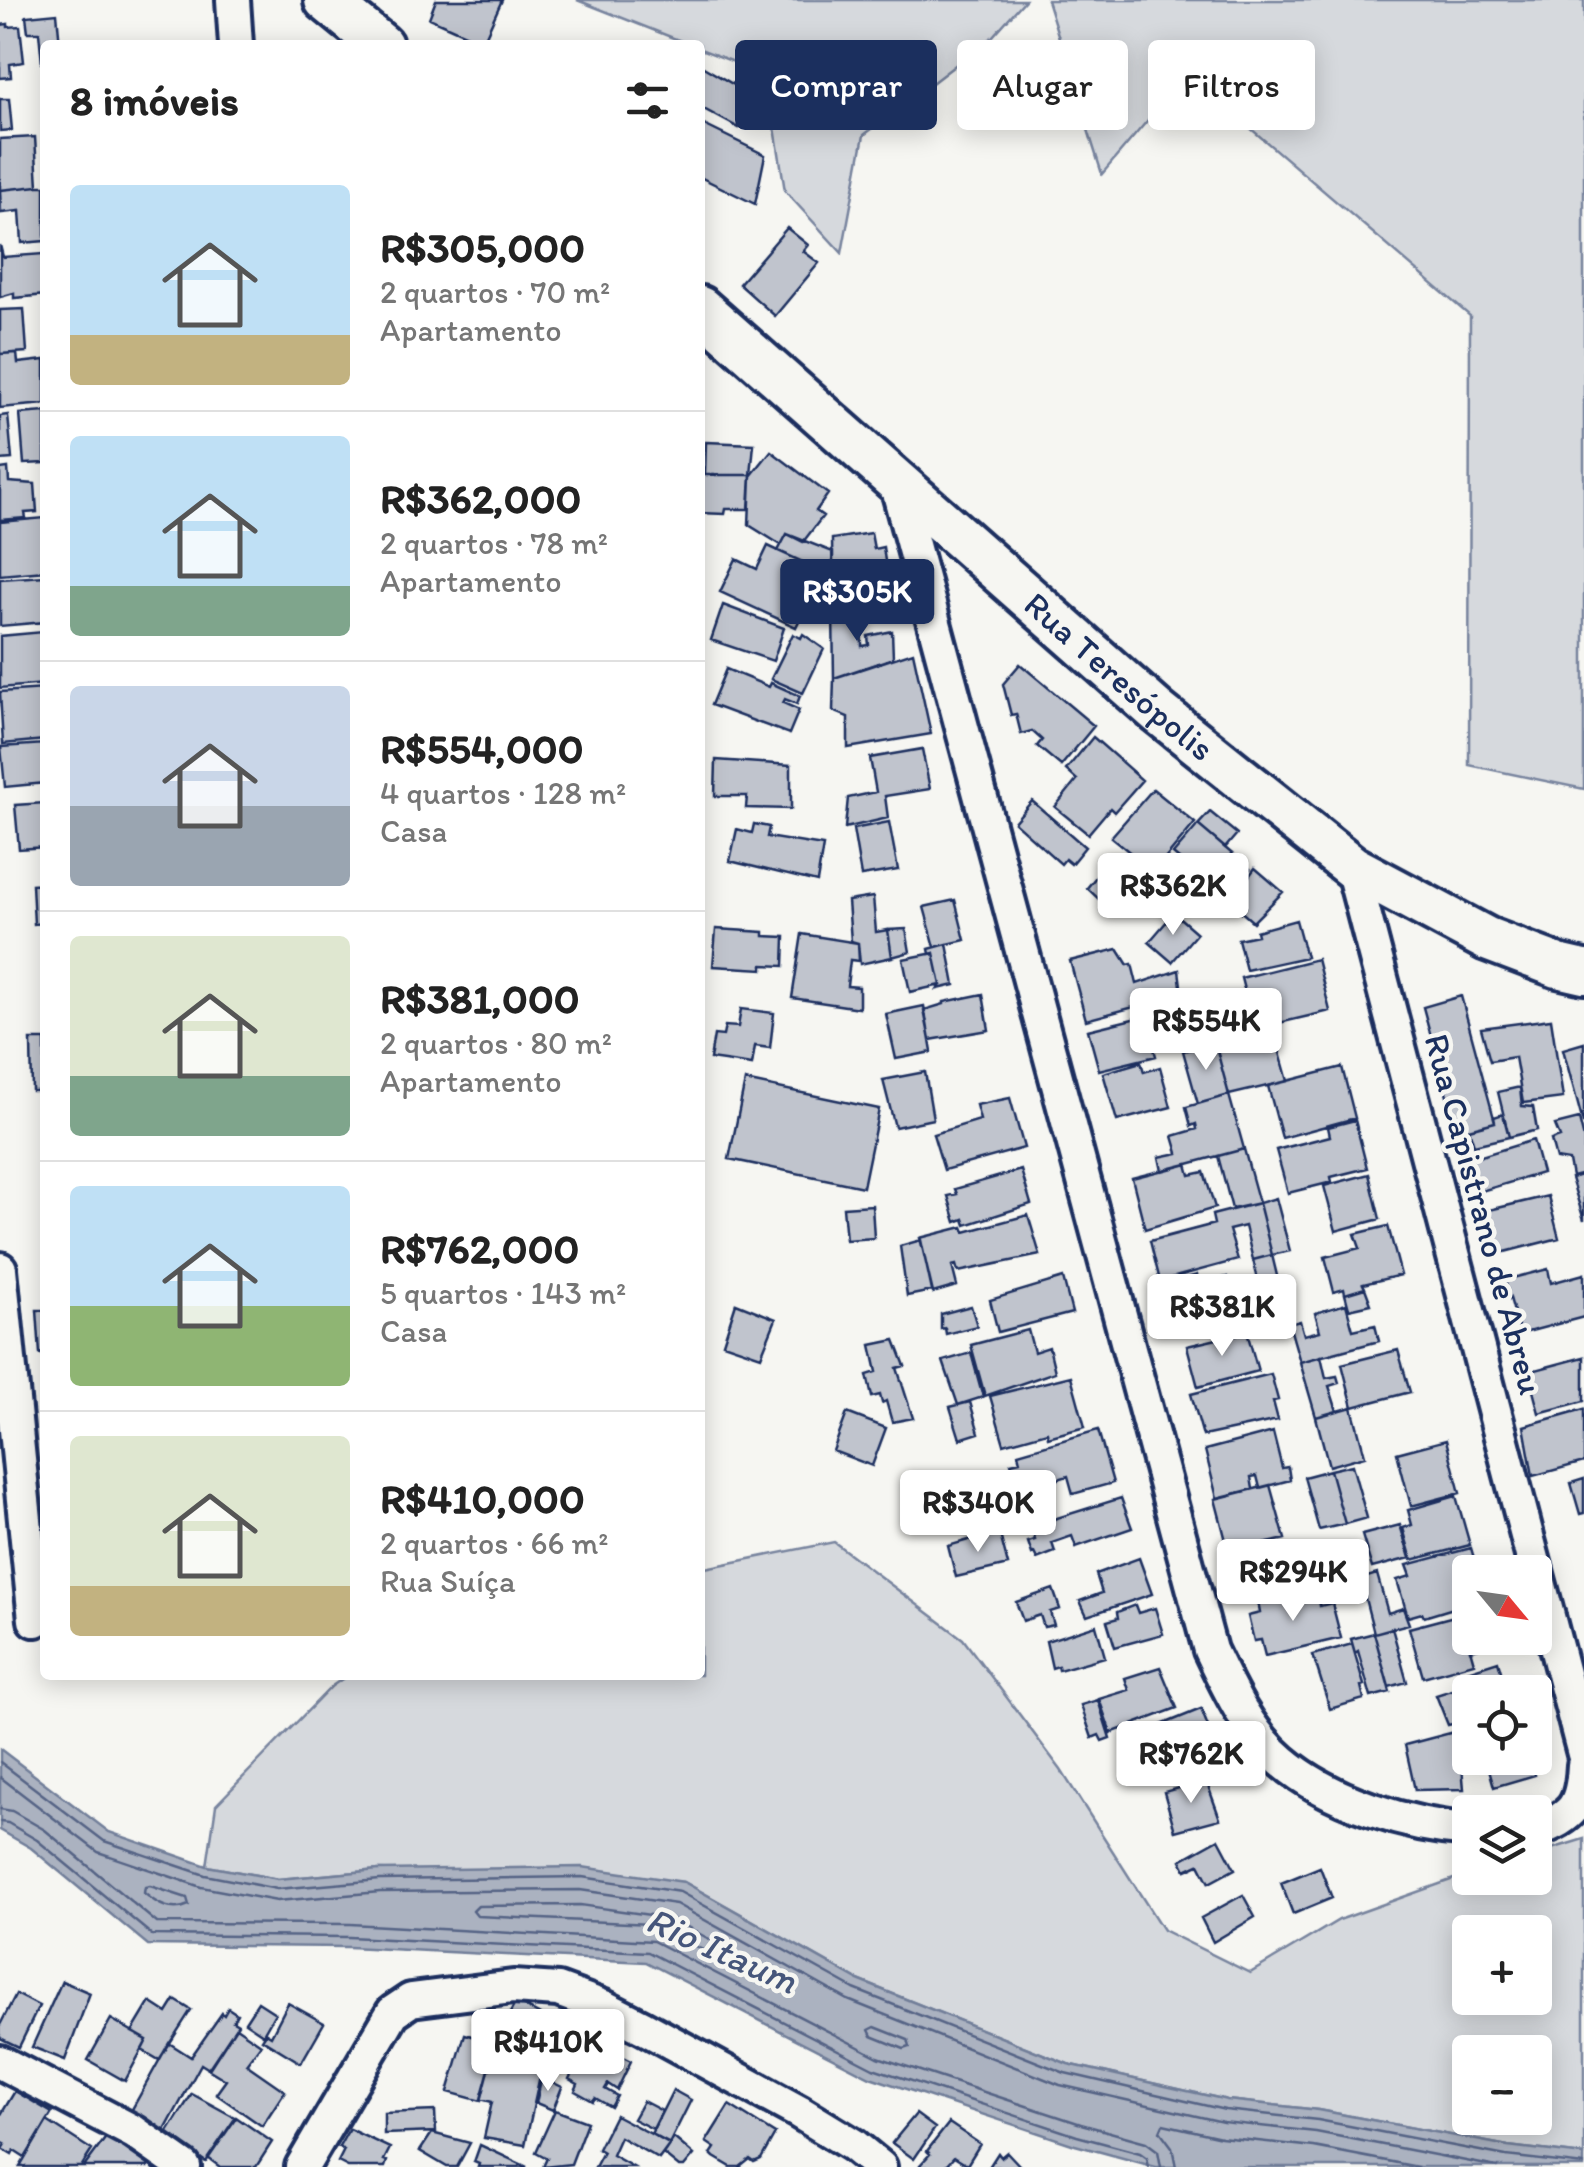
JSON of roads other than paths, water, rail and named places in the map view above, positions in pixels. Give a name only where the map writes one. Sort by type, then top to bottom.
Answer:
[{"type":"street","points":[[232,0],[236,40]]},
{"type":"street","points":[[326,0],[376,40]]},
{"type":"street","name":"Rua Teresópolis","points":[[705,312],[1158,712],[1352,867],[1487,939],[1545,962],[1584,972]]},
{"type":"street","points":[[895,478],[1210,1650],[1256,1732],[1282,1761],[1320,1785],[1379,1813],[1452,1829]]},
{"type":"street","name":"Rua Capistrano de Abreu","points":[[1352,867],[1584,1754]]},
{"type":"street","points":[[0,1281],[35,1620]]},
{"type":"street","points":[[1552,1822],[1568,1814],[1583,1796],[1584,1765]]},
{"type":"street","points":[[302,2167],[392,2012],[411,2000],[513,1987],[558,1990],[630,2020],[799,2112],[853,2145],[880,2167]]},
{"type":"street","points":[[0,2062],[134,2132],[184,2167]]},
{"type":"water","name":"Rio Itaum","points":[[0,1749],[109,1832],[207,1866],[278,1879],[379,1870],[582,1867],[684,1882],[858,1980],[1068,2064],[1227,2100],[1319,2110],[1508,2146],[1584,2155],[1584,2167],[1156,2167],[1075,2145],[870,2077],[646,1962],[349,1947],[148,1945],[31,1848],[0,1830]]}]
